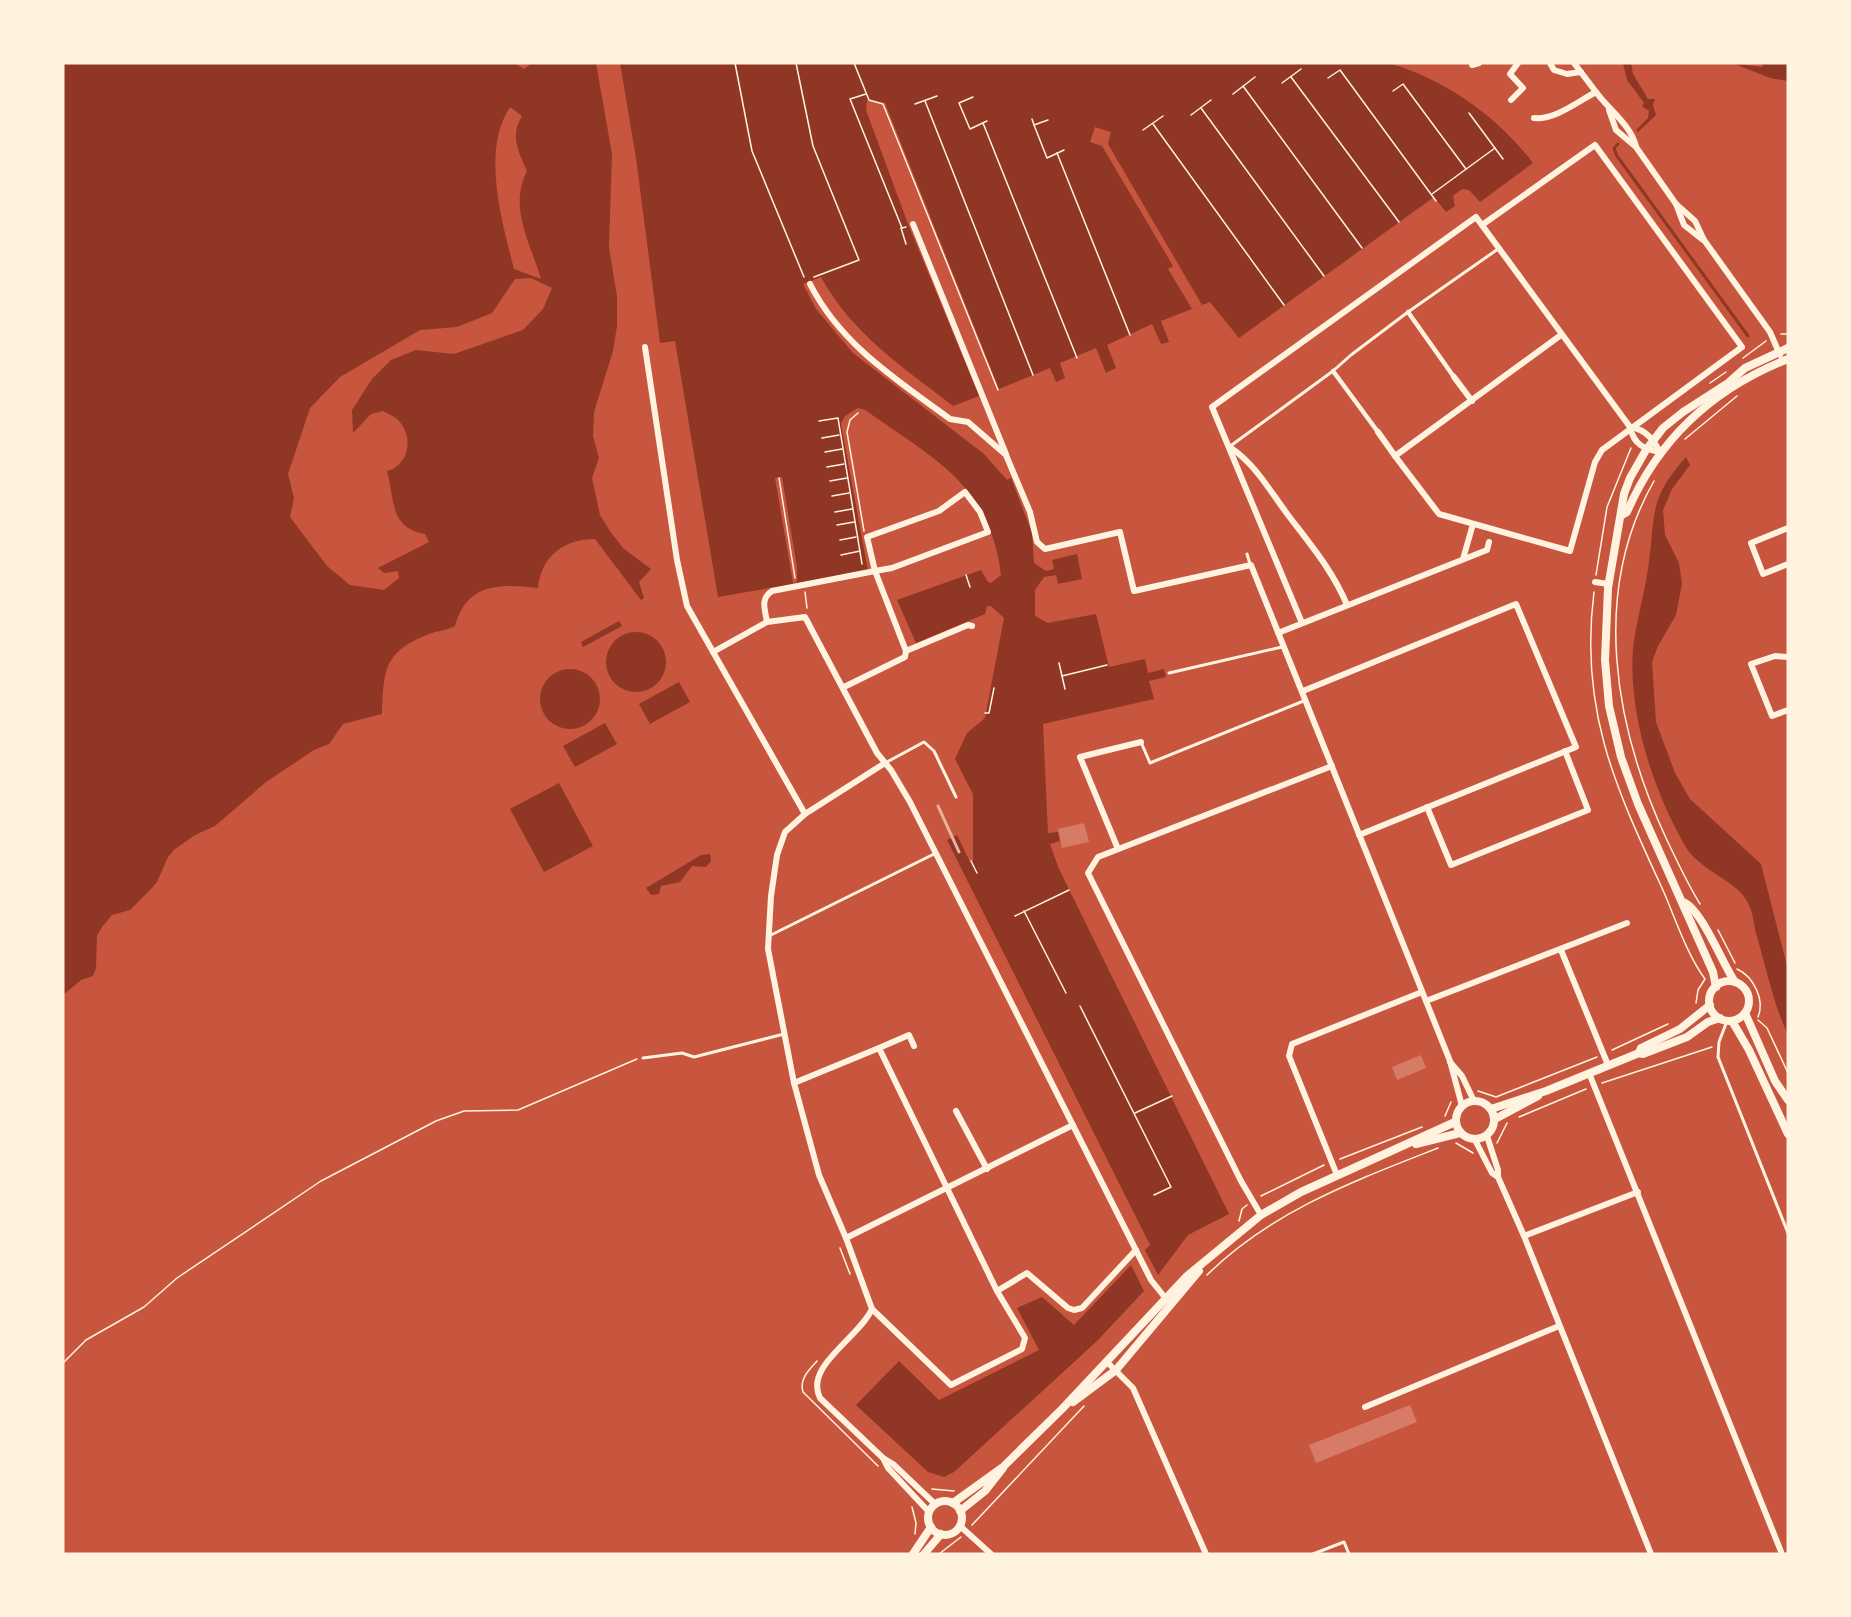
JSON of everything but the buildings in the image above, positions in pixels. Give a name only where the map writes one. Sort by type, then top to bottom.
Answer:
[{"type":"street","points":[[1511,100],[1523,88],[1510,74],[1518,63]]},
{"type":"street","points":[[1550,63],[1554,70],[1567,74],[1581,72]]},
{"type":"street","points":[[1574,63],[1609,110],[1624,124],[1636,147],[1677,204],[1693,218],[1704,240],[1767,327],[1785,360],[1745,378],[1711,400],[1684,424],[1660,452],[1627,512],[1622,515]]},
{"type":"street","points":[[1534,118],[1555,116],[1563,108],[1596,92]]},
{"type":"street","points":[[1609,110],[1616,130],[1636,147]]},
{"type":"street","points":[[1333,371],[1439,514],[1570,551],[1597,458],[1602,450],[1630,427],[1742,347],[1595,145],[1482,225]]},
{"type":"street","points":[[1677,204],[1684,225],[1704,240]]},
{"type":"street","points":[[1302,623],[1212,407],[1476,217],[1630,427],[1633,439],[1646,450],[1660,452]]},
{"type":"street","points":[[913,224],[1030,512],[1037,542],[1045,549],[1120,532],[1134,591],[1251,565],[1450,1061],[1462,1106],[1455,1122],[1403,1148],[1337,1175],[1261,1215],[1212,1255],[1166,1298],[1062,1409],[1003,1467],[985,1491],[960,1511]]},
{"type":"street","points":[[810,284],[822,308],[858,350],[950,419],[968,422],[1006,455]]},
{"type":"street","points":[[1408,312],[1472,401]]},
{"type":"street","points":[[1395,456],[1561,335]]},
{"type":"street","points":[[645,346],[680,575],[687,606],[805,814]]},
{"type":"street","points":[[1716,987],[1714,975],[1682,907],[1683,902],[1632,791],[1614,729],[1605,660],[1608,584],[1622,515],[1620,510],[1630,478],[1653,439],[1678,415],[1728,383],[1745,368],[1788,348]]},
{"type":"street","points":[[1630,427],[1641,429],[1653,439],[1660,452]]},
{"type":"street","points":[[1229,447],[1246,458],[1304,535],[1338,584],[1347,605]]},
{"type":"street","points":[[767,621],[763,602],[766,595],[804,585],[864,573],[875,571],[892,568],[988,532],[980,512],[965,492],[939,510],[867,537],[875,571],[906,651],[905,657],[844,687]]},
{"type":"street","points":[[1462,559],[1473,524]]},
{"type":"street","points":[[1788,528],[1751,543],[1763,574],[1788,564]]},
{"type":"street","points":[[1278,633],[1487,550],[1490,542]]},
{"type":"street","points":[[1595,582],[1608,584]]},
{"type":"street","points":[[1303,691],[1516,604],[1576,747],[1359,835]]},
{"type":"street","points":[[713,652],[767,621],[805,617],[877,753],[910,802],[1151,1280],[1166,1298],[1169,1307]]},
{"type":"street","points":[[906,651],[968,625],[972,626]]},
{"type":"street","points":[[1788,658],[1775,656],[1751,664],[1772,716],[1788,710]]},
{"type":"street","points":[[1118,849],[1080,758],[1141,742]]},
{"type":"street","points":[[1427,807],[1451,865],[1588,810],[1565,751]]},
{"type":"street","points":[[879,1048],[997,1291],[1026,1338],[1022,1349],[951,1385],[872,1309],[846,1238],[819,1175],[794,1083],[768,949],[771,896],[777,855],[785,832],[805,814],[885,763]]},
{"type":"street","points":[[1261,1215],[1088,873],[1095,859],[1332,766]]},
{"type":"street","points":[[1683,902],[1688,903],[1706,929],[1735,982]]},
{"type":"street","points":[[1426,1001],[1627,923]]},
{"type":"street","points":[[1561,950],[1608,1065]]},
{"type":"street","points":[[1639,1053],[1641,1048],[1680,1029],[1710,1005],[1711,996],[1716,987],[1725,982],[1735,982],[1742,986],[1748,995],[1749,1003],[1745,1013],[1775,1082],[1788,1100]]},
{"type":"street","points":[[1337,1175],[1289,1056],[1292,1044],[1422,992]]},
{"type":"street","points":[[1710,1005],[1726,1020],[1749,1050],[1788,1134]]},
{"type":"street","points":[[1491,1109],[1546,1091],[1745,1013]]},
{"type":"street","points":[[794,1083],[909,1035],[914,1046]]},
{"type":"street","points":[[1450,1061],[1462,1076],[1474,1101]]},
{"type":"street","points":[[1589,1073],[1782,1554]]},
{"type":"street","points":[[1546,1091],[1495,1119],[1487,1136],[1498,1177],[1524,1236],[1651,1554]]},
{"type":"street","points":[[1462,1106],[1474,1101],[1483,1102],[1491,1109],[1495,1119]]},
{"type":"street","points":[[956,1111],[987,1169]]},
{"type":"street","points":[[1455,1122],[1460,1133]]},
{"type":"street","points":[[846,1238],[1073,1125]]},
{"type":"street","points":[[1403,1148],[1460,1133],[1475,1140],[1492,1173],[1498,1177]]},
{"type":"street","points":[[1475,1140],[1487,1136]]},
{"type":"street","points":[[1524,1236],[1638,1192]]},
{"type":"street","points":[[997,1291],[1028,1273],[1068,1308],[1074,1310],[1082,1308],[1136,1250]]},
{"type":"street","points":[[1062,1409],[1116,1370],[1212,1255]]},
{"type":"street","points":[[872,1309],[867,1321],[823,1367],[814,1388],[820,1398],[883,1458],[929,1512],[931,1527],[913,1554]]},
{"type":"street","points":[[1365,1407],[1559,1326]]},
{"type":"street","points":[[1106,1361],[1134,1388],[1206,1554]]},
{"type":"street","points":[[883,1458],[889,1460],[935,1504]]},
{"type":"street","points":[[953,1503],[1003,1467]]},
{"type":"street","points":[[929,1512],[935,1504],[945,1501],[953,1503],[960,1511],[963,1529],[991,1554]]},
{"type":"street","points":[[931,1527],[941,1534],[963,1529]]},
{"type":"street","points":[[924,1554],[941,1534]]},
{"type":"lane","points":[[1229,447],[1333,371],[1408,312],[1499,249]]},
{"type":"lane","points":[[1247,554],[1251,565]]},
{"type":"lane","points":[[1169,673],[1284,647]]},
{"type":"lane","points":[[1141,742],[1150,763],[1306,700]]},
{"type":"lane","points":[[885,763],[924,742],[934,751],[956,797]]},
{"type":"lane","points":[[769,936],[936,853]]},
{"type":"lane","points":[[1726,1020],[1718,1045],[1718,1057],[1788,1233]]},
{"type":"lane","points":[[643,1058],[682,1053],[694,1057],[786,1034]]},
{"type":"lane","points":[[1313,1554],[1344,1542],[1349,1554]]},
{"type":"path","points":[[735,63],[752,151],[805,281],[859,260],[813,146],[796,63]]},
{"type":"path","points":[[854,63],[869,100],[883,104],[998,390]]},
{"type":"path","points":[[1282,83],[1301,69]]},
{"type":"path","points":[[1328,78],[1340,70],[1436,201]]},
{"type":"path","points":[[1291,76],[1399,222]]},
{"type":"path","points":[[1233,94],[1255,77]]},
{"type":"path","points":[[1393,91],[1403,84],[1466,170]]},
{"type":"path","points":[[1243,86],[1362,248]]},
{"type":"path","points":[[867,93],[850,99],[902,228],[900,229],[906,244]]},
{"type":"path","points":[[915,104],[937,96]]},
{"type":"path","points":[[973,97],[959,103],[970,129],[987,122]]},
{"type":"path","points":[[1191,115],[1211,100]]},
{"type":"path","points":[[925,101],[1033,375]]},
{"type":"path","points":[[1201,108],[1324,276]]},
{"type":"path","points":[[1469,113],[1503,159]]},
{"type":"path","points":[[1143,130],[1163,116]]},
{"type":"path","points":[[1032,119],[1047,158],[1064,150]]},
{"type":"path","points":[[1034,125],[1048,120]]},
{"type":"path","points":[[982,123],[1077,358]]},
{"type":"path","points":[[1153,124],[1284,305]]},
{"type":"path","points":[[1431,194],[1495,148]]},
{"type":"path","points":[[1057,153],[1130,335]]},
{"type":"path","points":[[902,228],[913,224]]},
{"type":"path","points":[[1778,336],[1788,334]]},
{"type":"path","points":[[1738,363],[1768,340]]},
{"type":"path","points":[[1707,385],[1733,367]]},
{"type":"path","points":[[1682,442],[1741,392]]},
{"type":"path","points":[[858,413],[850,420],[847,432],[867,537]]},
{"type":"path","points":[[819,421],[838,418],[864,573]]},
{"type":"path","points":[[822,438],[841,434]]},
{"type":"path","points":[[1599,562],[1610,496],[1632,445]]},
{"type":"path","points":[[825,452],[843,448]]},
{"type":"path","points":[[827,467],[846,464]]},
{"type":"path","points":[[779,478],[796,587]]},
{"type":"path","points":[[830,481],[848,478]]},
{"type":"path","points":[[1655,479],[1634,526],[1621,576],[1616,618],[1618,678],[1629,740],[1642,783],[1684,876],[1704,909]]},
{"type":"path","points":[[832,496],[850,493]]},
{"type":"path","points":[[835,512],[853,509]]},
{"type":"path","points":[[837,525],[855,522]]},
{"type":"path","points":[[840,540],[858,537]]},
{"type":"path","points":[[841,555],[860,551]]},
{"type":"path","points":[[966,575],[970,587]]},
{"type":"path","points":[[804,585],[807,608],[805,617]]},
{"type":"path","points":[[1059,663],[1065,689]]},
{"type":"path","points":[[1062,676],[1107,665]]},
{"type":"path","points":[[985,713],[989,713],[994,688]]},
{"type":"path","points":[[971,861],[977,873]]},
{"type":"path","points":[[1015,916],[1069,890]]},
{"type":"path","points":[[1024,911],[1066,993]]},
{"type":"path","points":[[1715,926],[1734,960],[1735,968],[1749,977],[1759,996],[1761,1009],[1757,1019],[1767,1028],[1788,1073]]},
{"type":"path","points":[[1697,1008],[1698,990],[1705,979]]},
{"type":"path","points":[[1080,1006],[1171,1187],[1154,1195]]},
{"type":"path","points":[[1468,1090],[1477,1090],[1496,1097],[1603,1054],[1671,1023]]},
{"type":"path","points":[[1515,1119],[1594,1086],[1718,1045]]},
{"type":"path","points":[[63,1363],[86,1340],[144,1307],[177,1278],[321,1181],[435,1121],[464,1111],[518,1110],[643,1058]]},
{"type":"path","points":[[1444,1118],[1452,1100],[1458,1094]]},
{"type":"path","points":[[1134,1114],[1172,1096]]},
{"type":"path","points":[[1491,1149],[1497,1143],[1508,1122]]},
{"type":"path","points":[[1252,1201],[1274,1188],[1332,1162],[1424,1125]]},
{"type":"path","points":[[1450,1143],[1474,1154],[1482,1153]]},
{"type":"path","points":[[1202,1280],[1239,1247],[1306,1203],[1444,1146]]},
{"type":"path","points":[[846,1238],[839,1251],[852,1278]]},
{"type":"path","points":[[820,1358],[805,1375],[801,1387],[803,1392],[878,1466]]},
{"type":"path","points":[[939,1554],[950,1548],[963,1529],[1091,1399]]},
{"type":"path","points":[[924,1492],[930,1488],[946,1492],[961,1490]]},
{"type":"path","points":[[915,1537],[916,1523],[912,1506],[917,1500]]},
{"type":"shaded area","points":[[63,63],[514,63],[524,69],[532,63],[596,63],[612,154],[609,248],[617,296],[617,326],[613,351],[594,412],[593,436],[599,458],[592,478],[600,515],[610,531],[623,548],[651,569],[639,582],[644,598],[641,600],[595,539],[573,542],[556,552],[544,567],[538,588],[499,587],[477,594],[460,612],[455,626],[414,641],[394,656],[386,674],[382,714],[343,724],[329,744],[314,750],[266,782],[215,826],[195,835],[175,849],[168,857],[157,882],[151,889],[130,910],[112,915],[102,927],[97,936],[96,968],[93,976],[81,980],[63,995]],"holes":[[[510,107],[522,116],[518,123],[516,137],[518,150],[527,171],[522,185],[520,212],[541,279],[514,269],[500,209],[495,165],[497,144],[501,125]],[[531,278],[552,288],[543,309],[523,330],[454,354],[416,350],[391,360],[372,379],[352,410],[353,433],[371,414],[383,411],[398,420],[404,428],[407,435],[407,450],[400,463],[387,471],[393,502],[399,519],[405,526],[425,534],[429,542],[378,568],[384,573],[398,571],[399,578],[384,590],[350,585],[327,566],[290,517],[294,498],[288,474],[310,408],[340,377],[420,330],[457,327],[492,313],[515,279]]]},
{"type":"shaded area","points":[[620,63],[1388,63],[1430,79],[1468,101],[1503,130],[1533,163],[1480,202],[1469,190],[1462,189],[1453,196],[1455,206],[1446,212],[1434,197],[1239,338],[1210,302],[1161,321],[1169,342],[1161,344],[1152,324],[1107,345],[1116,368],[1106,373],[1096,348],[1060,363],[1065,378],[1056,382],[1050,368],[999,389],[885,103],[867,100],[866,110],[908,224],[979,396],[953,406],[897,363],[863,333],[848,316],[821,277],[803,284],[816,309],[853,353],[984,454],[1007,480],[1011,478],[1032,533],[1034,563],[1046,571],[1054,569],[1052,560],[1077,554],[1082,579],[1058,584],[1056,575],[1044,577],[1035,590],[1035,616],[1048,623],[1096,614],[1109,667],[1145,659],[1148,673],[1164,669],[1166,677],[1149,681],[1154,699],[1043,724],[1048,833],[1058,832],[1060,841],[1050,844],[1059,869],[1229,1214],[1188,1235],[1158,1275],[1145,1250],[1150,1245],[947,840],[957,835],[970,862],[973,861],[973,794],[955,759],[967,733],[985,718],[1004,618],[991,606],[987,606],[985,614],[916,643],[897,600],[981,570],[991,583],[1001,575],[995,544],[985,518],[971,495],[935,459],[865,410],[858,408],[845,416],[841,424],[868,571],[718,597],[675,341],[660,343],[636,158]]},
{"type":"shaded area","points":[[1623,63],[1631,63],[1633,74],[1648,99],[1655,99],[1653,105],[1656,115],[1638,132],[1636,130],[1648,118],[1649,111],[1642,106],[1644,103],[1627,80]]},
{"type":"shaded area","points":[[1762,63],[1788,63],[1788,81],[1770,78],[1735,64],[1763,67]]},
{"type":"shaded area","points":[[1686,457],[1690,465],[1672,489],[1663,510],[1665,535],[1679,563],[1682,584],[1676,615],[1658,646],[1652,662],[1656,722],[1675,773],[1690,799],[1761,864],[1788,970],[1788,1035],[1771,988],[1749,905],[1744,896],[1699,862],[1684,844],[1653,775],[1634,699],[1633,649],[1648,569],[1655,510],[1673,472]]},
{"type":"shaded area","points":[[619,621],[622,626],[583,647],[581,642]]},
{"type":"shaded area","points":[[636,632],[653,637],[661,645],[666,662],[661,679],[653,687],[636,692],[619,687],[611,679],[606,662],[611,645],[619,637]]},
{"type":"shaded area","points":[[564,669],[576,669],[587,674],[595,682],[600,699],[598,711],[587,724],[576,729],[564,729],[553,724],[545,716],[540,705],[540,693],[545,682],[553,674]]},
{"type":"shaded area","points":[[679,682],[690,702],[650,724],[639,704]]},
{"type":"shaded area","points":[[605,723],[617,744],[575,767],[563,746]]},
{"type":"shaded area","points":[[559,783],[593,846],[544,872],[510,809]]},
{"type":"shaded area","points":[[710,854],[711,861],[706,867],[692,866],[680,882],[661,886],[659,894],[651,895],[646,888],[701,855]]},
{"type":"shaded area","points":[[1131,1265],[1144,1291],[1097,1341],[954,1472],[944,1477],[928,1472],[856,1405],[899,1361],[939,1400],[1039,1350],[1017,1308],[1042,1297],[1074,1325]]},
{"type":"pier","points":[[1095,127],[1111,132],[1108,144],[1202,305],[1192,309],[1168,269],[1173,266],[1102,146],[1090,142]]},
{"type":"pier","points":[[782,477],[797,567],[797,582],[793,583],[775,478]]},
{"type":"waterway","points":[[1618,144],[1614,148],[1617,156],[1748,336]]},
{"type":"railway","points":[[938,806],[959,852]]}]
